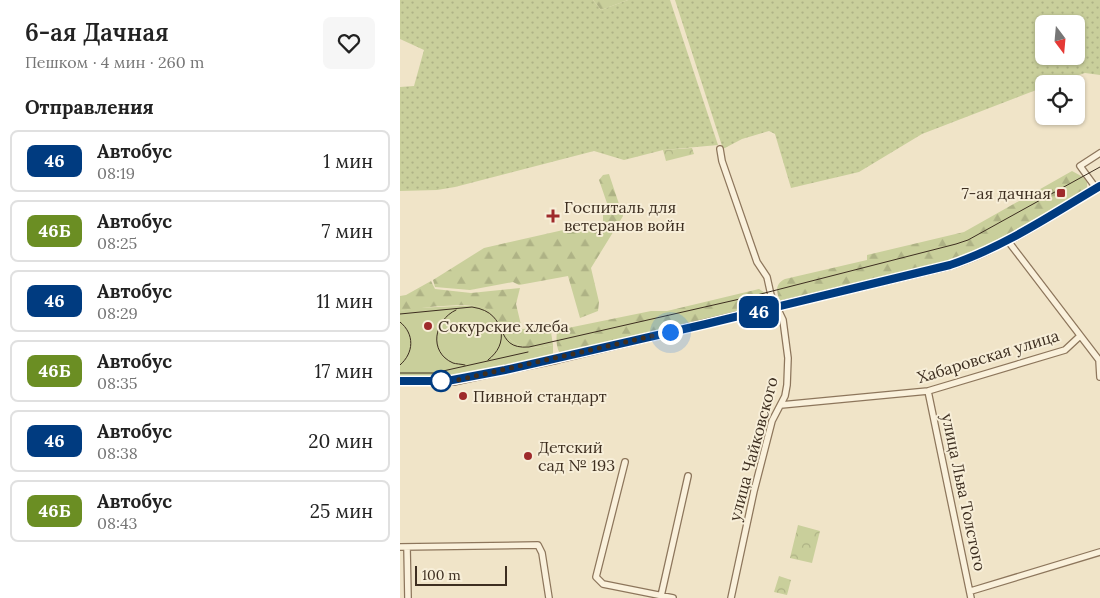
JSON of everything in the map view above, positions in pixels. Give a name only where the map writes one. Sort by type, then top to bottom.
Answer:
[{"type":"street","name":"улица Чайковского","points":[[720,149],[757,262],[767,277],[771,294],[784,320],[788,344],[787,385],[781,405],[772,421],[754,491],[731,598]]},
{"type":"street","points":[[400,381],[453,381],[581,353],[950,265],[974,257],[1008,241],[1098,187],[1080,166],[1100,153]]},
{"type":"street","points":[[1008,241],[1099,360],[1100,377]]},
{"type":"street","name":"Хабаровская улица","points":[[781,405],[928,391],[1065,350],[1080,336]]},
{"type":"street","name":"улица Льва Толстого","points":[[928,391],[971,598]]},
{"type":"street","points":[[625,462],[596,577],[603,584],[673,598]]},
{"type":"street","points":[[661,596],[688,476]]},
{"type":"street","points":[[400,547],[538,546],[542,552],[549,598]]},
{"type":"street","points":[[407,547],[408,598]]},
{"type":"street","points":[[970,591],[1100,552]]},
{"type":"green space","points":[[400,0],[593,0],[601,10],[628,0],[670,0],[718,145],[663,150],[624,160],[594,151],[455,187],[437,190],[400,191],[400,87],[414,86],[424,50],[400,39]]},
{"type":"green space","points":[[593,0],[628,0],[601,10]]},
{"type":"green space","points":[[675,0],[1100,0],[1100,75],[1085,73],[1079,75],[1035,75],[1035,90],[922,134],[859,172],[791,188],[775,134],[769,131],[742,139],[723,149]]},
{"type":"green space","points":[[692,148],[694,154],[666,161],[663,150]]},
{"type":"green space","points":[[1072,171],[1083,177],[1087,182],[1087,190],[990,247],[952,261],[905,274],[784,302],[780,301],[777,288],[779,283],[785,279],[867,260],[867,255],[964,232]]},
{"type":"green space","points":[[609,174],[623,216],[591,268],[599,302],[598,311],[580,318],[568,276],[519,285],[513,282],[470,290],[435,287],[433,280],[484,248],[603,221],[603,212],[609,209],[599,180],[603,175]]},
{"type":"green space","points":[[431,281],[435,289],[471,293],[520,288],[516,304],[522,329],[542,328],[551,332],[553,345],[531,348],[518,345],[507,336],[493,314],[482,307],[459,305],[400,311],[400,296],[406,295]]},
{"type":"green space","points":[[759,289],[765,293],[766,303],[764,307],[562,355],[558,347],[557,331],[563,329],[651,311],[667,311]]},
{"type":"green space","points":[[474,306],[489,310],[507,336],[518,345],[538,348],[553,345],[553,355],[551,357],[449,377],[400,378],[400,311],[416,308]]},
{"type":"green space","points":[[798,525],[820,531],[812,563],[790,558]]},
{"type":"green space","points":[[779,576],[791,580],[787,595],[774,592]]},
{"type":"tram line","points":[[400,314],[472,307],[493,316],[510,343],[529,347],[753,296],[956,244],[968,240],[1100,167]]},
{"type":"tram line","points":[[456,310],[443,321],[439,328],[437,344],[445,358],[453,363],[465,365]]},
{"type":"tram line","points":[[400,322],[408,332],[411,343],[408,355],[400,365]]},
{"type":"tram line","points":[[488,360],[499,347],[501,330]]},
{"type":"tram line","points":[[400,373],[434,373],[528,352]]},
{"type":"bus line","name":"46","points":[[400,381],[453,381],[706,324],[950,265],[974,257],[1008,241],[1100,186]]},
{"type":"place","name":"7-ая дачная","points":[[1061,193]]},
{"type":"place","name":"Госпиталь для ветеранов войн","points":[[553,216]]},
{"type":"place","name":"Сокурские хлеба","points":[[428,326]]},
{"type":"place","name":"Пивной стандарт","points":[[463,396]]},
{"type":"place","name":"Детский сад № 193","points":[[528,456]]},
{"type":"route","points":[[441,381],[453,381],[557,359],[670,332]]}]
